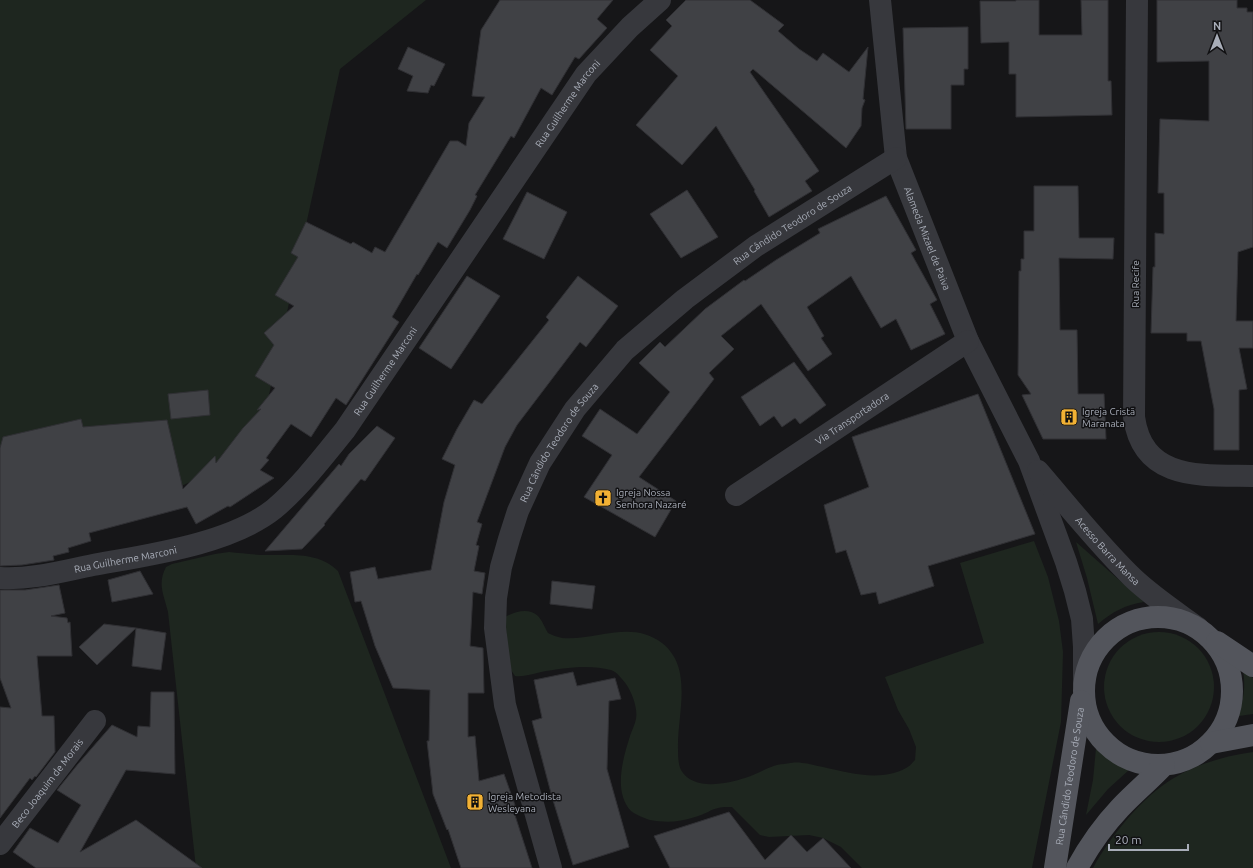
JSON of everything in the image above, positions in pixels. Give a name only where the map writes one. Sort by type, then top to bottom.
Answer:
[{"type":"main road","points":[[1198,628],[1217,646],[1224,657],[1232,682],[1230,709],[1226,722],[1220,733],[1211,744],[1200,752],[1176,763],[1164,765],[1140,764],[1118,754],[1109,747],[1088,719],[1083,695],[1086,672],[1095,650],[1112,632],[1121,626],[1145,618],[1172,618],[1198,628],[1232,653],[1253,666]]},
{"type":"main road","name":"Rua Cândido Teodoro de Souza","points":[[1055,868],[1084,684]]},
{"type":"main road","points":[[1211,744],[1253,736]]},
{"type":"main road","points":[[1077,868],[1109,819],[1164,765]]},
{"type":"street","name":"Rua Guilherme Marconi","points":[[0,578],[41,575],[173,550],[240,528],[273,509],[311,472],[345,430],[586,74],[630,27],[660,0]]},
{"type":"street","name":"Alameda Mizael de Paiva","points":[[880,0],[896,158],[968,341],[1029,461]]},
{"type":"street","name":"Rua Recife","points":[[1137,0],[1134,417],[1136,430],[1141,443],[1149,455],[1168,467],[1179,471],[1198,474],[1253,476]]},
{"type":"street","name":"Rua Cândido Teodoro de Souza","points":[[550,868],[505,705],[495,628],[496,598],[501,568],[518,511],[540,463],[576,409],[624,350],[685,299],[756,246],[896,158]]},
{"type":"street","name":"Via Transportadora","points":[[736,495],[968,341]]},
{"type":"street","name":"Acesso Barra Mansa","points":[[1029,461],[1095,538],[1132,577],[1151,594],[1198,628]]},
{"type":"street","points":[[1029,461],[1066,562],[1082,619],[1084,684]]},
{"type":"street","name":"Beco Joaquim de Morais","points":[[0,844],[95,721]]},
{"type":"shaded area","points":[[0,0],[426,0],[340,69],[262,427],[213,471],[173,490],[0,514]]},
{"type":"shaded area","points":[[1034,541],[1048,577],[1059,621],[1063,652],[1061,722],[1032,868],[862,868],[841,847],[823,838],[809,835],[769,837],[760,835],[732,807],[716,808],[701,815],[678,821],[662,822],[650,820],[631,811],[622,794],[622,764],[636,721],[636,715],[632,696],[621,678],[611,670],[594,667],[558,669],[525,676],[515,676],[509,667],[505,617],[517,612],[526,611],[534,613],[541,620],[548,633],[562,638],[588,637],[626,632],[650,636],[662,643],[672,653],[678,665],[682,693],[678,751],[681,770],[686,777],[693,781],[702,783],[720,784],[750,776],[774,766],[796,763],[807,763],[854,774],[886,775],[910,765],[915,760],[916,747],[909,729],[898,710],[885,677],[984,643],[960,563]]},
{"type":"shaded area","points":[[1076,542],[1144,602],[1119,610],[1098,624],[1087,578]]},
{"type":"shaded area","points":[[229,552],[311,557],[330,564],[338,571],[451,868],[196,868],[168,612],[162,590],[162,579],[166,567],[172,564]]},
{"type":"shaded area","points":[[1159,632],[1180,636],[1190,641],[1198,648],[1205,656],[1210,666],[1214,687],[1210,708],[1205,718],[1198,726],[1190,733],[1180,738],[1159,742],[1138,738],[1128,733],[1120,726],[1113,718],[1108,708],[1104,687],[1108,666],[1113,656],[1120,648],[1128,641],[1138,636]]},
{"type":"shaded area","points":[[1243,671],[1253,678],[1253,714],[1239,716],[1244,694]]},
{"type":"shaded area","points":[[1096,748],[1110,759],[1130,769],[1108,789],[1086,815],[1093,780]]},
{"type":"shaded area","points":[[1253,752],[1253,868],[1093,868],[1106,846],[1123,824],[1142,803],[1162,786],[1182,773],[1205,763],[1229,756]]},
{"type":"building","points":[[500,0],[613,0],[597,19],[607,28],[579,59],[575,57],[552,95],[541,88],[514,138],[511,136],[475,195],[477,196],[470,210],[447,248],[438,242],[392,317],[399,322],[346,405],[336,398],[311,437],[291,424],[266,458],[269,460],[260,470],[274,478],[230,507],[228,506],[196,524],[187,507],[89,533],[91,541],[68,548],[69,552],[53,556],[54,560],[22,565],[0,566],[0,448],[3,437],[81,419],[83,427],[167,420],[183,489],[215,456],[216,463],[243,428],[261,409],[257,410],[275,388],[255,376],[274,345],[264,333],[294,306],[275,295],[298,257],[291,253],[306,222],[351,244],[353,242],[372,253],[375,247],[385,252],[450,141],[458,141],[466,146],[469,123],[485,97],[472,96],[481,30]]},
{"type":"building","points":[[686,0],[750,0],[784,25],[778,31],[799,49],[817,61],[823,53],[849,72],[868,47],[863,99],[865,100],[862,108],[861,126],[846,148],[753,69],[750,72],[819,171],[805,181],[812,191],[769,217],[754,191],[755,190],[716,126],[682,165],[636,125],[678,76],[650,50],[672,26],[666,20]]},
{"type":"building","points":[[1039,0],[1039,35],[1082,35],[1081,0],[1108,0],[1108,81],[1111,81],[1112,115],[1016,117],[1016,74],[1009,74],[1009,42],[981,43],[980,1]]},
{"type":"building","points":[[1157,0],[1237,0],[1237,8],[1247,8],[1247,12],[1253,12],[1253,247],[1238,252],[1236,321],[1253,321],[1253,348],[1239,348],[1247,389],[1239,390],[1239,450],[1214,450],[1214,409],[1201,341],[1187,341],[1187,333],[1151,333],[1153,267],[1155,267],[1155,233],[1164,234],[1164,193],[1158,193],[1160,119],[1209,121],[1209,61],[1157,62]]},
{"type":"building","points":[[968,27],[968,69],[964,69],[964,85],[951,85],[951,129],[906,129],[903,28]]},
{"type":"building","points":[[408,47],[445,64],[434,86],[431,85],[428,93],[407,91],[413,76],[398,69]]},
{"type":"building","points":[[1034,186],[1078,186],[1079,238],[1114,238],[1113,259],[1059,258],[1060,330],[1077,330],[1078,394],[1104,394],[1106,439],[1043,439],[1022,395],[1031,394],[1018,375],[1019,271],[1021,271],[1021,259],[1024,259],[1024,231],[1034,231]]},
{"type":"building","points":[[687,190],[718,237],[681,258],[650,214]]},
{"type":"building","points":[[527,192],[567,212],[544,259],[503,239]]},
{"type":"building","points":[[886,196],[916,250],[911,253],[937,300],[930,304],[945,334],[911,350],[896,319],[881,328],[851,276],[807,307],[824,336],[821,338],[832,354],[808,371],[761,304],[721,336],[734,349],[709,373],[714,379],[639,477],[676,501],[655,537],[584,497],[612,455],[582,436],[600,409],[637,434],[670,392],[639,363],[660,342],[665,347],[705,309],[744,280],[745,281],[820,233],[818,229]]},
{"type":"building","points":[[467,276],[500,296],[451,369],[419,348]]},
{"type":"building","points":[[578,276],[618,306],[586,347],[580,342],[517,425],[505,447],[477,522],[482,524],[476,545],[479,546],[474,571],[485,573],[482,594],[473,592],[470,646],[483,648],[484,693],[468,693],[468,737],[475,736],[479,781],[504,774],[516,808],[513,809],[532,868],[461,868],[448,829],[447,830],[433,794],[427,741],[429,741],[430,690],[393,688],[375,646],[361,601],[355,602],[350,572],[375,567],[378,579],[431,570],[444,502],[455,465],[442,459],[457,429],[474,400],[482,404],[549,320],[546,317]]},
{"type":"building","points":[[794,362],[826,405],[800,424],[795,418],[782,427],[774,416],[760,426],[741,397]]},
{"type":"building","points":[[208,390],[210,415],[171,419],[168,394]]},
{"type":"building","points":[[978,394],[1035,534],[928,566],[934,586],[879,604],[876,592],[861,595],[846,550],[836,553],[824,505],[869,487],[852,437]]},
{"type":"building","points":[[377,426],[395,438],[365,481],[361,479],[324,524],[325,525],[302,549],[265,551],[339,464],[341,466],[349,454]]},
{"type":"building","points":[[140,571],[153,594],[112,602],[108,580]]},
{"type":"building","points":[[552,581],[595,586],[592,609],[550,604]]},
{"type":"building","points":[[59,585],[65,613],[51,616],[67,618],[68,623],[70,622],[72,656],[37,656],[42,716],[54,716],[55,752],[36,777],[35,776],[32,780],[30,778],[0,818],[0,707],[11,708],[0,678],[0,590],[25,590]]},
{"type":"building","points":[[104,624],[136,628],[97,665],[79,647]]},
{"type":"building","points":[[136,628],[166,633],[161,670],[132,666]]},
{"type":"building","points":[[573,672],[577,686],[615,678],[621,699],[609,701],[607,769],[629,847],[573,865],[552,797],[532,721],[542,718],[534,680]]},
{"type":"building","points":[[151,692],[174,692],[175,774],[126,770],[80,852],[136,820],[202,868],[36,868],[13,852],[30,828],[58,843],[81,805],[57,790],[112,725],[137,737],[138,726],[150,727]]},
{"type":"building","points":[[729,812],[765,860],[791,835],[807,852],[823,838],[851,868],[670,868],[654,836]]},
{"type":"place","name":"Igreja Cristã Maranata","points":[[1069,417]]},
{"type":"place","name":"Igreja Nossa Senhora Nazaré","points":[[603,498]]},
{"type":"place","name":"Igreja Metodista Wesleyana","points":[[475,802]]}]
